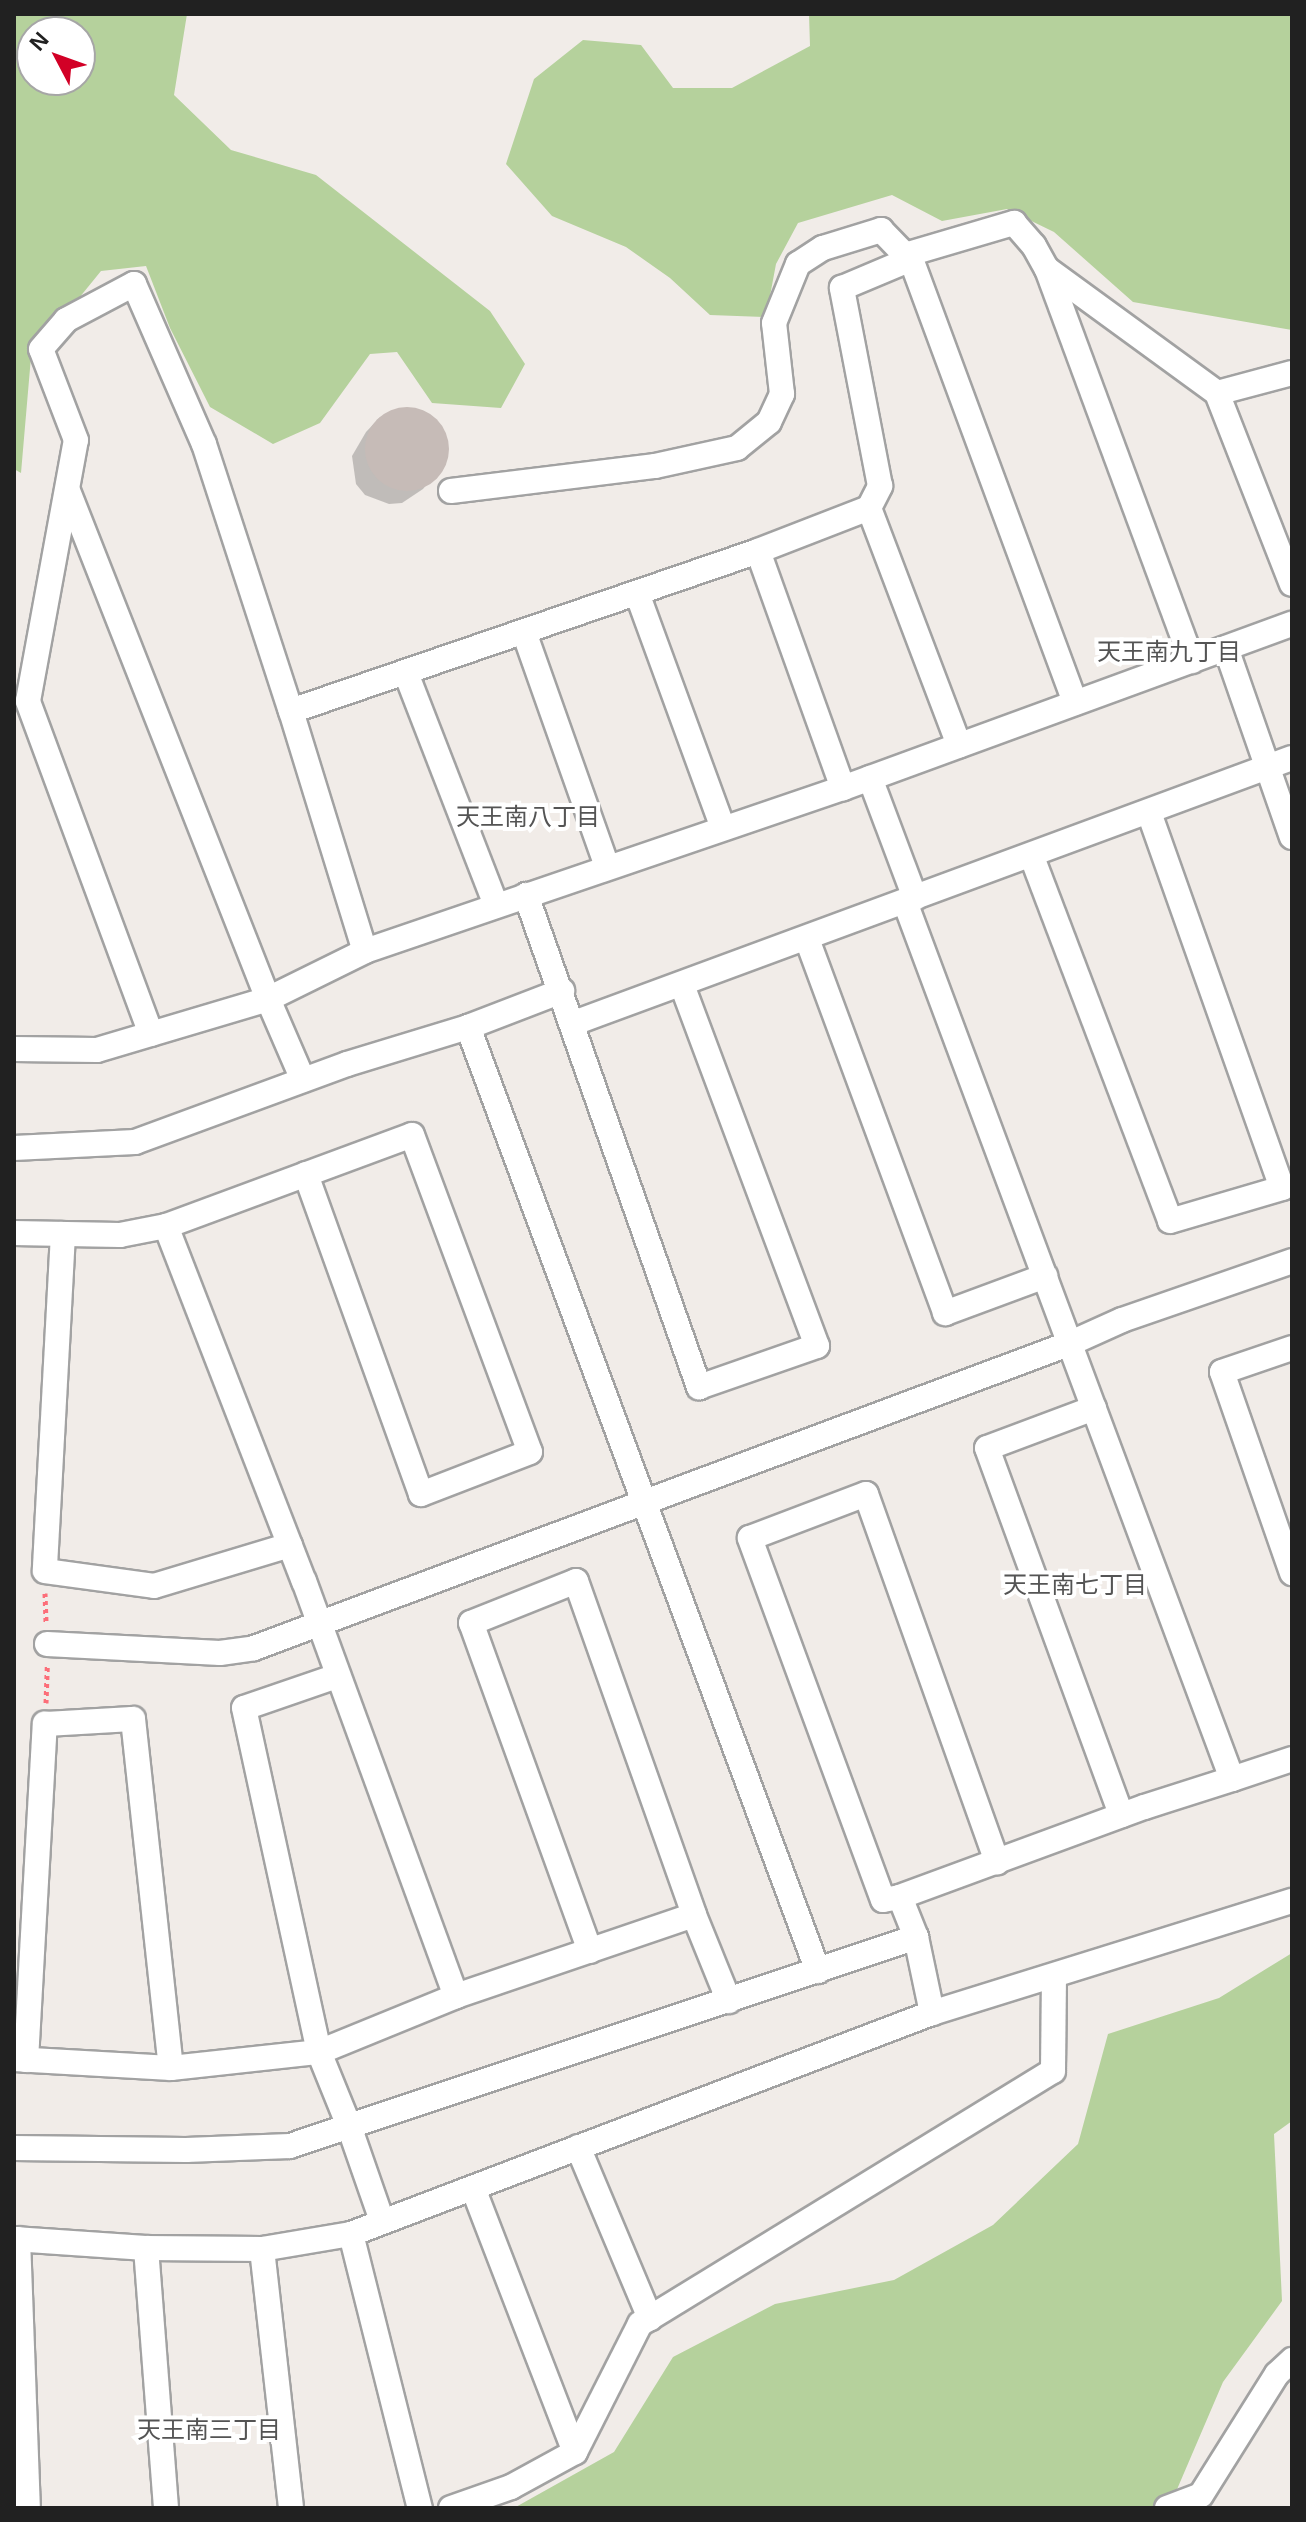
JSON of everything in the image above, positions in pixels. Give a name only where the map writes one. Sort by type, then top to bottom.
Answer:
[{"type":"street","points":[[291,711],[758,551],[869,508],[880,486],[842,288],[908,257],[1014,223],[1034,246],[1047,269],[1192,661]]},
{"type":"street","points":[[451,491],[655,466],[737,448],[769,422],[782,394],[774,323],[798,264],[823,248],[881,230],[908,257],[1075,703]]},
{"type":"street","points":[[1047,269],[1217,393],[1292,584]]},
{"type":"street","points":[[151,1034],[28,701],[76,440],[41,349],[66,320],[134,284],[204,444],[365,951]]},
{"type":"street","points":[[1217,393],[1292,373]]},
{"type":"street","points":[[68,489],[268,999],[303,1080]]},
{"type":"street","points":[[869,508],[959,745]]},
{"type":"street","points":[[758,551],[843,788]]},
{"type":"street","points":[[637,593],[723,828]]},
{"type":"street","points":[[14,1049],[97,1050],[268,999],[365,951],[843,788],[1292,624]]},
{"type":"street","points":[[524,632],[607,867]]},
{"type":"street","points":[[1226,648],[1292,837]]},
{"type":"street","points":[[406,673],[496,905]]},
{"type":"street","points":[[574,1023],[1032,857],[1292,758]]},
{"type":"street","points":[[870,778],[910,900],[1045,1276],[1232,1779]]},
{"type":"street","points":[[1032,857],[1170,1221],[1282,1188],[1149,812]]},
{"type":"street","points":[[526,895],[574,1023],[699,1387],[817,1346],[682,984]]},
{"type":"street","points":[[807,939],[945,1313],[1045,1276]]},
{"type":"street","points":[[14,1148],[135,1142],[303,1080],[468,1027],[562,991]]},
{"type":"street","points":[[468,1027],[818,1971]]},
{"type":"street","points":[[14,1233],[120,1235],[166,1226],[306,1174],[412,1135],[530,1452],[421,1494],[306,1174]]},
{"type":"street","points":[[166,1226],[290,1545],[456,1996]]},
{"type":"street","points":[[63,1234],[45,1571],[154,1586],[290,1545]]},
{"type":"street","points":[[47,1644],[220,1653],[254,1648],[1071,1343],[1122,1320],[1292,1261]]},
{"type":"street","points":[[1292,1348],[1222,1372],[1292,1573]]},
{"type":"street","points":[[1094,1408],[987,1448],[1121,1815]]},
{"type":"street","points":[[997,1862],[866,1494],[750,1538],[883,1900],[900,1897],[997,1862],[1121,1815],[1292,1759]]},
{"type":"street","points":[[590,1951],[471,1623],[576,1581],[694,1915],[729,2001]]},
{"type":"street","points":[[337,1676],[244,1708],[319,2052],[382,2221]]},
{"type":"street","points":[[171,2068],[133,1719],[45,1724],[20,2060],[171,2068],[319,2052],[456,1996],[694,1915]]},
{"type":"street","points":[[900,1897],[916,1937],[932,2013]]},
{"type":"street","points":[[28,2508],[16,2239],[146,2248],[262,2249],[351,2234],[932,2013],[1054,1978],[1292,1901]]},
{"type":"street","points":[[14,2148],[186,2150],[290,2146],[916,1937]]},
{"type":"street","points":[[451,2508],[511,2487],[575,2452],[640,2324],[1053,2071],[1054,1978]]},
{"type":"street","points":[[578,2147],[650,2318]]},
{"type":"street","points":[[473,2188],[575,2452]]},
{"type":"street","points":[[351,2234],[420,2508]]},
{"type":"street","points":[[146,2248],[166,2508]]},
{"type":"street","points":[[262,2249],[291,2508]]},
{"type":"street","points":[[1167,2508],[1201,2495],[1277,2374],[1292,2360]]},
{"type":"green space","points":[[14,14],[187,14],[174,95],[231,150],[316,175],[490,311],[525,364],[501,408],[432,403],[397,352],[370,354],[320,423],[273,444],[210,407],[170,328],[146,266],[101,271],[31,357],[21,473],[14,469]]},
{"type":"green space","points":[[809,14],[1292,14],[1292,330],[1133,302],[1054,232],[1007,209],[942,221],[892,195],[798,223],[776,264],[766,317],[710,315],[670,278],[626,247],[552,216],[506,164],[534,79],[583,40],[641,45],[673,88],[732,88],[810,46]]},
{"type":"green space","points":[[1292,1953],[1292,2121],[1274,2134],[1282,2301],[1223,2382],[1169,2508],[514,2508],[614,2452],[673,2357],[775,2304],[894,2280],[993,2225],[1078,2144],[1108,2034],[1219,1998]]},
{"type":"building","points":[[399,407],[415,407],[431,414],[442,425],[449,449],[446,465],[437,479],[415,491],[399,491],[383,484],[372,473],[365,457],[365,441],[372,425],[383,414]]},
{"type":"district","name":"天王南九丁目","points":[[1169,652]]},
{"type":"district","name":"天王南八丁目","points":[[528,817]]},
{"type":"district","name":"天王南七丁目","points":[[1075,1585]]},
{"type":"district","name":"天王南三丁目","points":[[209,2430]]}]
